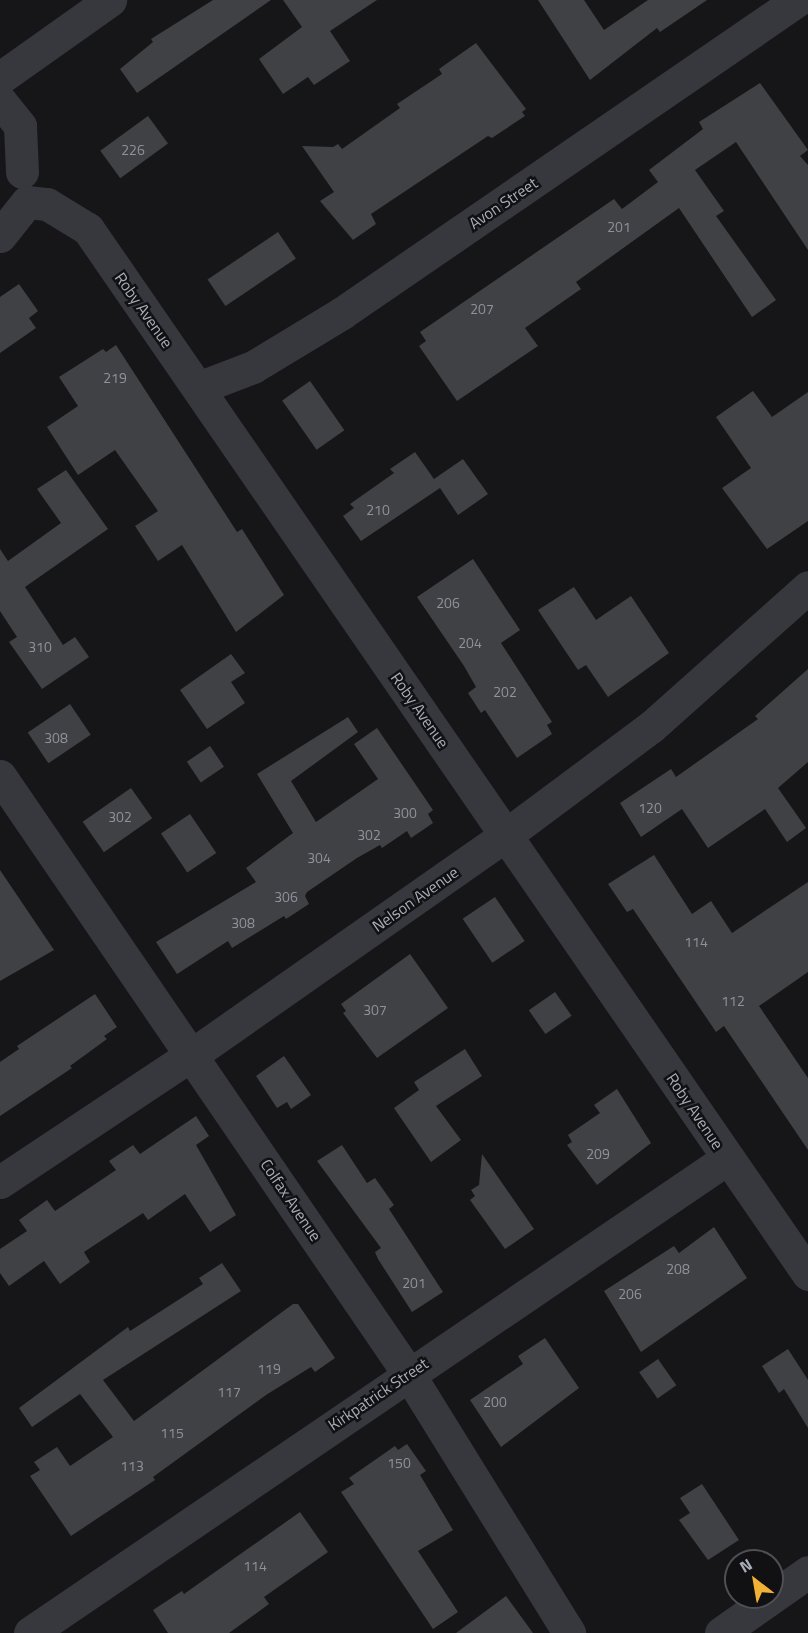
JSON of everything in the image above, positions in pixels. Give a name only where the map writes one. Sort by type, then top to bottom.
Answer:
[{"type":"street","points":[[0,78],[110,0]]},
{"type":"street","name":"Avon Street","points":[[198,388],[253,366],[342,313],[798,6]]},
{"type":"street","points":[[0,101],[20,126],[16,180],[0,236]]},
{"type":"street","name":"Roby Avenue","points":[[16,180],[47,204],[88,229],[808,1274]]},
{"type":"street","name":"Nelson Avenue","points":[[0,1182],[193,1054],[506,835],[651,727],[808,587]]},
{"type":"street","name":"Colfax Avenue","points":[[0,776],[193,1054],[408,1373],[569,1633]]},
{"type":"street","name":"Kirkpatrick Street","points":[[30,1633],[408,1373],[728,1158]]},
{"type":"street","points":[[721,1633],[808,1572]]},
{"type":"building","points":[[213,0],[271,0],[137,93],[120,69],[153,42],[151,39]]},
{"type":"building","points":[[283,0],[377,0],[330,31],[350,61],[314,85],[308,77],[283,94],[259,59],[302,27]]},
{"type":"building","points":[[538,0],[584,0],[604,30],[648,0],[707,0],[660,32],[657,28],[590,80]]},
{"type":"building","points":[[476,43],[526,109],[522,112],[525,116],[492,138],[488,136],[371,214],[376,224],[353,240],[320,201],[334,192],[302,146],[333,147],[338,144],[342,149],[400,108],[397,104],[442,74],[439,69]]},
{"type":"building","points":[[760,83],[808,150],[800,156],[808,165],[808,250],[736,142],[695,170],[724,211],[716,216],[776,300],[752,317],[679,208],[576,282],[581,289],[525,328],[538,346],[457,401],[419,346],[426,341],[420,332],[614,199],[622,209],[658,182],[649,170],[703,129],[699,122]]},
{"type":"building","points":[[148,116],[168,144],[120,178],[100,151]]},
{"type":"building","points":[[278,232],[296,259],[225,306],[208,280]]},
{"type":"building","points":[[19,284],[38,311],[29,318],[36,328],[0,353],[0,297]]},
{"type":"building","points":[[116,345],[237,532],[242,529],[284,595],[236,632],[182,545],[158,561],[135,526],[158,511],[115,450],[78,475],[47,427],[78,406],[59,377],[103,349],[106,352]]},
{"type":"building","points":[[310,381],[344,430],[317,450],[282,401]]},
{"type":"building","points":[[753,391],[772,417],[808,392],[808,521],[767,549],[722,488],[751,468],[716,417]]},
{"type":"building","points":[[415,452],[434,479],[463,459],[488,494],[458,515],[440,488],[361,541],[343,516],[354,508],[350,504],[394,473],[390,469]]},
{"type":"building","points":[[66,470],[108,529],[25,587],[63,645],[75,637],[89,657],[42,689],[9,642],[17,637],[0,611],[0,549],[8,561],[61,523],[37,489]]},
{"type":"building","points":[[473,559],[520,630],[501,643],[552,722],[547,725],[552,734],[517,758],[485,710],[481,713],[468,693],[476,687],[417,597]]},
{"type":"building","points":[[574,587],[596,620],[631,596],[669,653],[608,697],[586,665],[578,670],[538,610]]},
{"type":"building","points":[[231,654],[245,673],[231,682],[245,703],[207,729],[180,690]]},
{"type":"building","points":[[808,669],[808,762],[778,788],[806,828],[787,842],[765,809],[708,848],[682,809],[641,837],[620,803],[671,769],[676,777],[758,719],[755,716]]},
{"type":"building","points":[[70,704],[91,735],[48,763],[28,733]]},
{"type":"building","points":[[348,717],[358,732],[291,781],[316,822],[378,779],[354,744],[377,728],[433,810],[428,814],[433,823],[411,838],[407,831],[382,848],[380,845],[357,858],[307,892],[305,896],[309,904],[286,919],[284,916],[232,948],[228,941],[177,974],[156,942],[256,882],[246,868],[293,833],[257,774]]},
{"type":"building","points":[[210,746],[224,767],[201,782],[187,762]]},
{"type":"building","points":[[131,788],[152,818],[104,852],[83,822]]},
{"type":"building","points":[[190,814],[216,853],[187,873],[161,834]]},
{"type":"building","points":[[654,855],[692,914],[711,901],[732,933],[808,882],[808,972],[759,1006],[808,1078],[808,1150],[724,1026],[716,1032],[633,909],[627,912],[608,884]]},
{"type":"building","points":[[0,870],[54,950],[0,981]]},
{"type":"building","points":[[495,897],[525,941],[492,963],[463,919]]},
{"type":"building","points":[[410,954],[448,1008],[377,1058],[343,1013],[346,1011],[341,1004]]},
{"type":"building","points":[[555,992],[572,1016],[545,1034],[529,1010]]},
{"type":"building","points":[[95,994],[117,1027],[104,1036],[107,1039],[70,1066],[72,1068],[0,1116],[0,1062],[19,1049],[17,1046]]},
{"type":"building","points":[[465,1049],[482,1076],[436,1106],[461,1140],[431,1162],[394,1108],[419,1090],[414,1082]]},
{"type":"building","points":[[284,1056],[311,1095],[291,1109],[287,1102],[277,1108],[256,1076]]},
{"type":"building","points":[[617,1089],[651,1143],[597,1185],[567,1145],[572,1142],[568,1135],[600,1113],[594,1105]]},
{"type":"building","points":[[196,1116],[209,1136],[196,1145],[236,1215],[210,1232],[185,1194],[148,1220],[143,1213],[84,1252],[90,1262],[60,1284],[44,1261],[9,1286],[0,1273],[0,1249],[27,1231],[19,1220],[47,1200],[55,1211],[116,1170],[109,1161],[133,1145],[140,1154]]},
{"type":"building","points":[[342,1145],[367,1183],[375,1178],[394,1205],[389,1209],[443,1292],[412,1312],[378,1259],[375,1252],[381,1248],[317,1161]]},
{"type":"building","points":[[482,1154],[534,1229],[505,1249],[470,1200],[475,1196],[471,1190],[479,1185]]},
{"type":"building","points":[[714,1227],[747,1278],[641,1352],[604,1291],[674,1246],[679,1253]]},
{"type":"building","points":[[222,1263],[241,1291],[103,1380],[134,1421],[293,1304],[298,1304],[335,1358],[315,1372],[311,1367],[266,1395],[153,1477],[155,1480],[71,1536],[30,1476],[40,1470],[34,1462],[57,1447],[70,1466],[113,1437],[80,1394],[32,1427],[19,1408],[128,1327],[130,1331],[203,1284],[199,1278]]},
{"type":"building","points":[[545,1338],[579,1388],[501,1447],[470,1400],[523,1364],[518,1356]]},
{"type":"building","points":[[788,1349],[808,1380],[808,1428],[784,1389],[779,1393],[762,1366]]},
{"type":"building","points":[[658,1359],[676,1385],[658,1398],[639,1372]]},
{"type":"building","points":[[407,1444],[426,1471],[420,1475],[453,1530],[418,1551],[458,1612],[433,1629],[341,1492],[354,1484],[349,1478],[395,1446],[398,1450]]},
{"type":"building","points":[[702,1484],[739,1540],[708,1560],[679,1520],[690,1513],[680,1498]]},
{"type":"building","points":[[300,1512],[328,1552],[264,1597],[269,1604],[229,1633],[168,1633],[153,1610],[182,1591],[184,1594]]},
{"type":"building","points":[[506,1596],[533,1633],[456,1633]]}]
